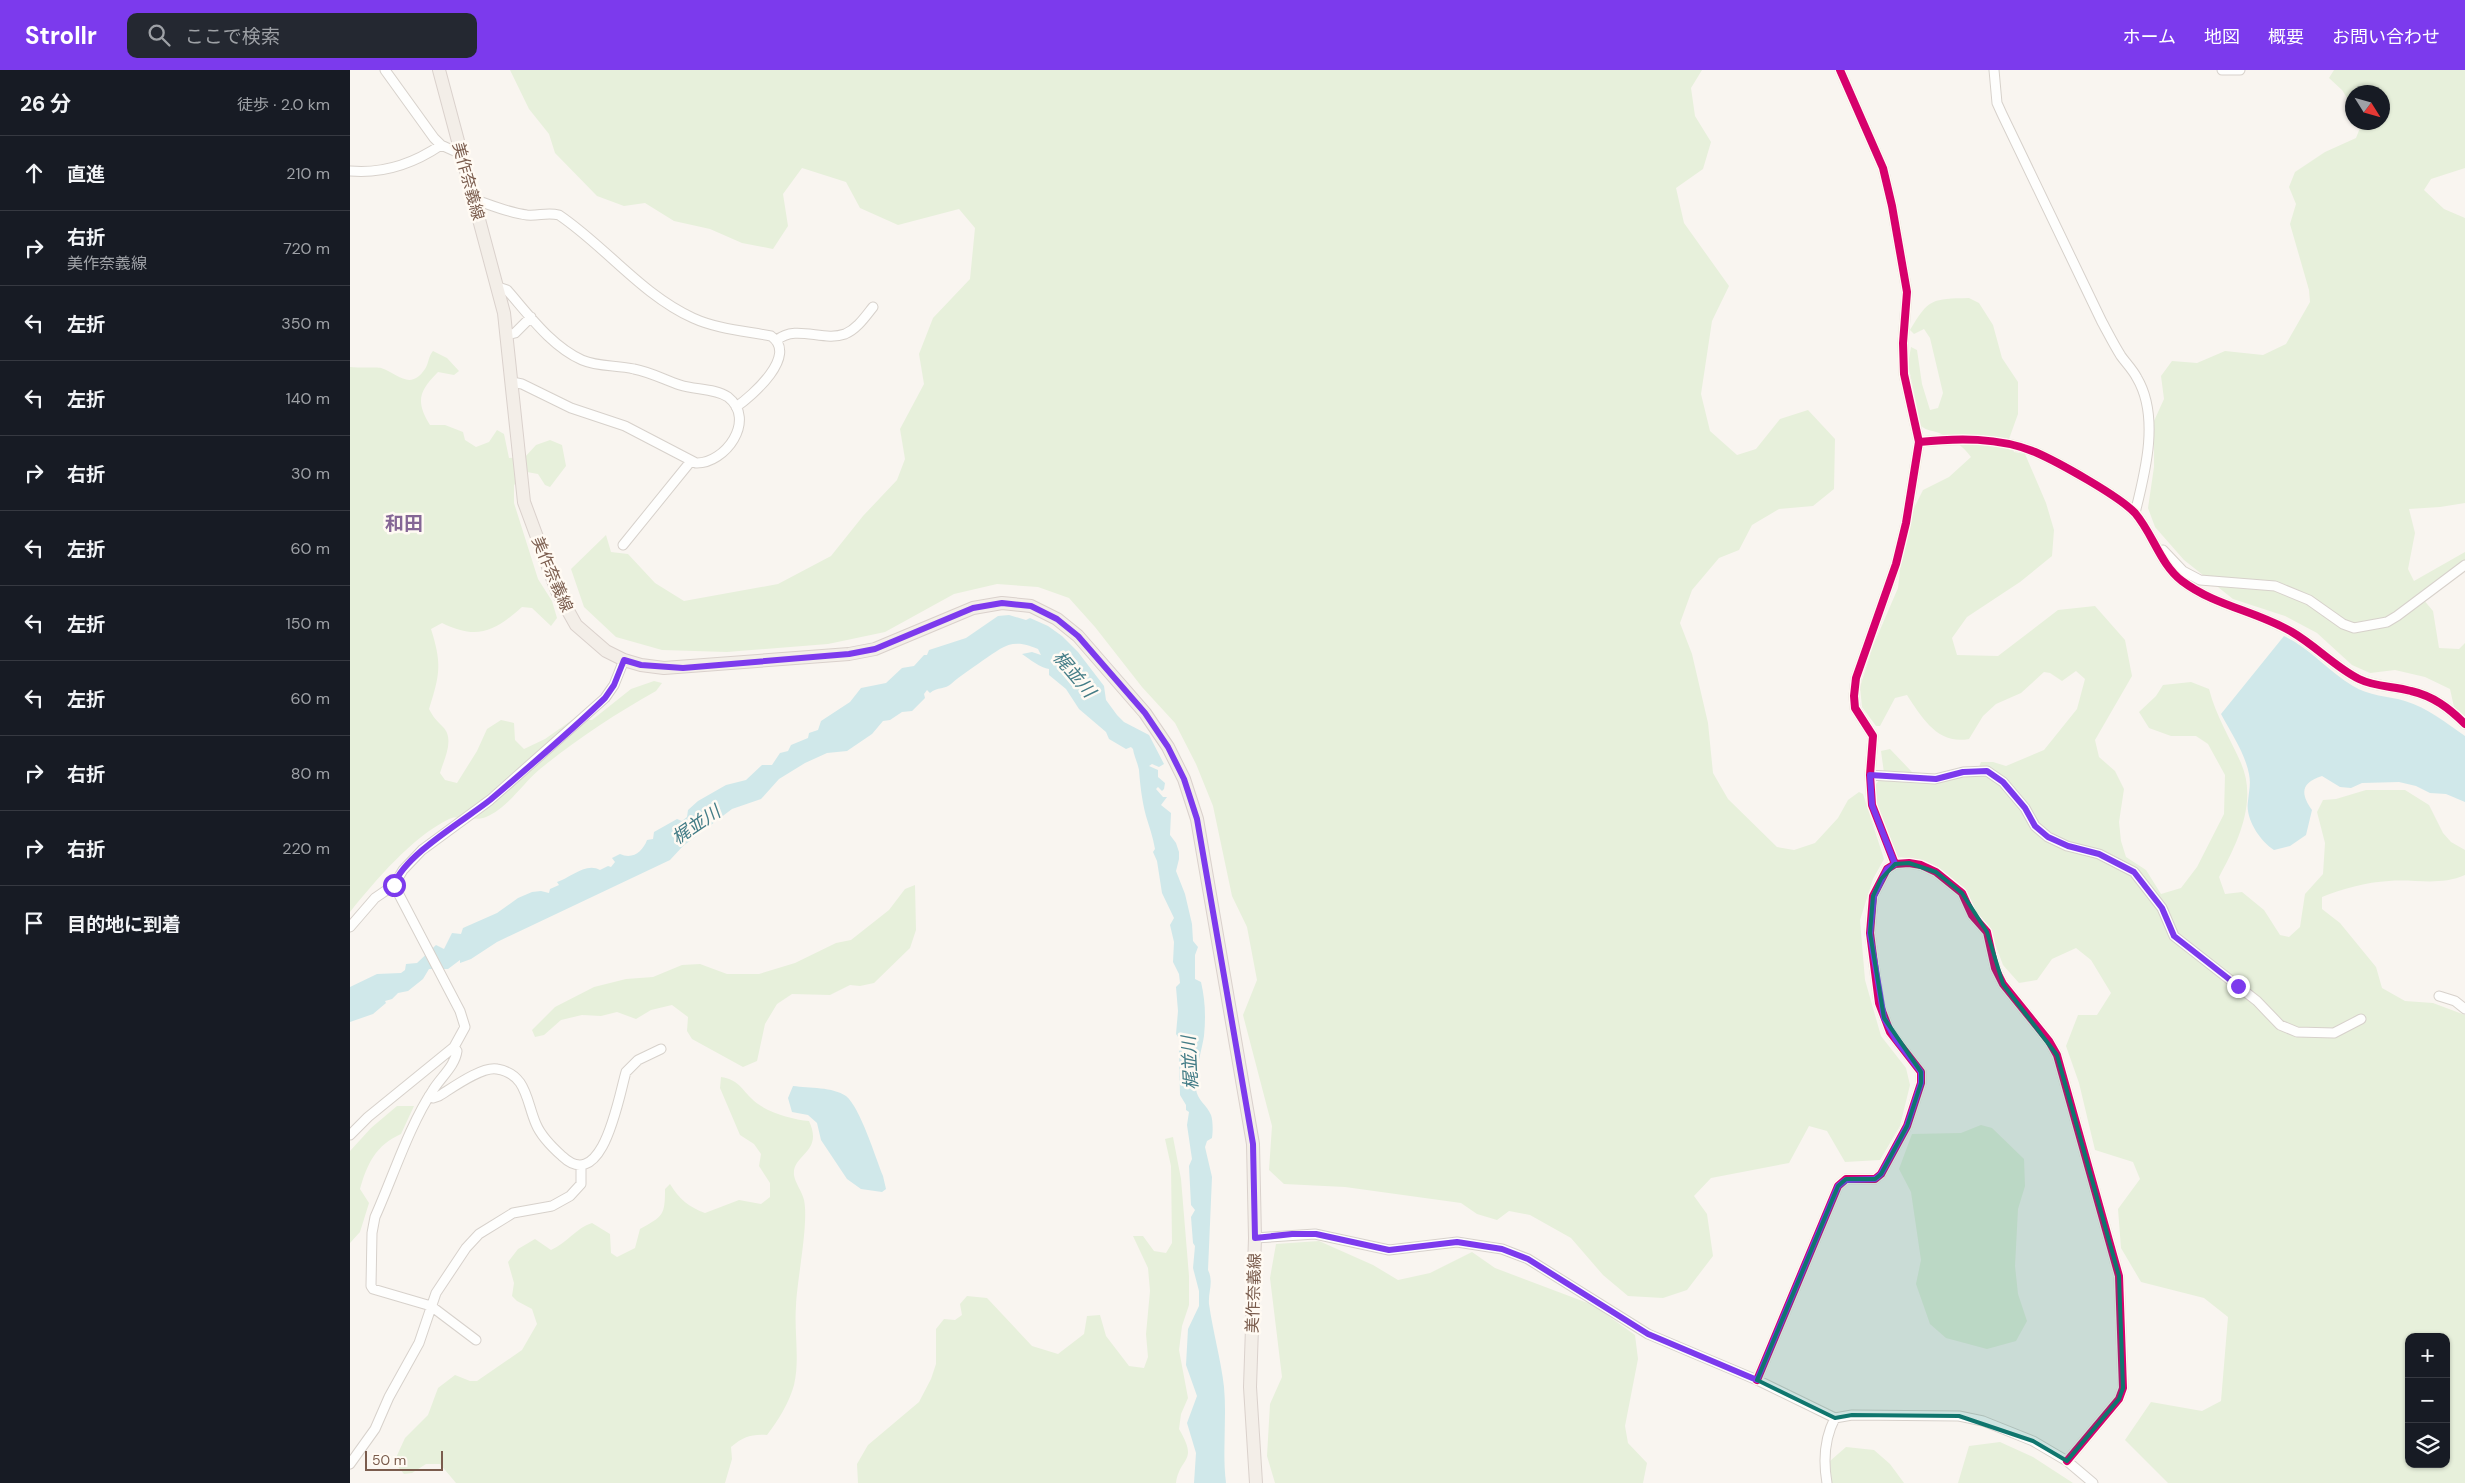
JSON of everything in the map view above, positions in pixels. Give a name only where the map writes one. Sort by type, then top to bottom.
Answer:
[{"type":"main road","name":"美作奈義線","points":[[439,70],[498,287],[507,335],[524,502],[557,591],[572,619],[586,636],[624,660],[641,665],[683,668],[849,654],[875,649],[973,608],[1002,603],[1031,606],[1057,619],[1078,636],[1145,713],[1168,747],[1184,779],[1197,819],[1253,1144],[1255,1238],[1250,1387],[1256,1483]]},
{"type":"street","points":[[385,70],[426,129],[442,145],[461,154]]},
{"type":"street","points":[[1840,70],[1883,168],[1892,206],[1907,292],[1903,343],[1904,374],[1920,442],[1906,524],[1896,564],[1856,678],[1854,696],[1856,708],[1873,736],[1870,775],[1872,805],[1895,864]]},
{"type":"street","points":[[1994,70],[1996,96],[2002,114],[2102,322],[2120,355],[2138,378],[2146,400],[2149,433],[2146,471],[2135,513]]},
{"type":"street","points":[[2222,70],[2240,70]]},
{"type":"street","points":[[350,170],[370,172],[402,166],[442,145]]},
{"type":"street","points":[[474,199],[514,213],[530,215],[548,213],[559,215],[670,306],[713,326],[771,336],[777,340],[780,348],[772,373],[753,395],[736,407]]},
{"type":"street","points":[[498,287],[507,290],[551,338],[583,361],[634,369],[682,386],[717,392],[730,399],[736,407],[740,422],[727,448],[719,457],[705,464],[691,462],[625,426],[571,408],[522,384],[512,382]]},
{"type":"street","points":[[777,340],[790,333],[832,337],[847,334],[858,326],[873,307]]},
{"type":"street","points":[[507,335],[515,333],[530,317]]},
{"type":"street","points":[[1920,442],[1968,439],[2008,444],[2034,452],[2101,490],[2135,513],[2168,565],[2181,580],[2200,593],[2291,631],[2322,651],[2345,671],[2362,681],[2410,690],[2433,698],[2465,724]]},
{"type":"street","points":[[624,544],[691,462]]},
{"type":"street","points":[[2153,542],[2183,571],[2200,580],[2228,584],[2250,582],[2275,586],[2302,597],[2343,624],[2354,628],[2388,622],[2465,565]]},
{"type":"street","points":[[350,926],[376,898],[394,885],[403,870],[422,850],[490,800],[605,698],[614,685],[624,660]]},
{"type":"street","points":[[1870,775],[1936,779],[1963,772],[1987,771],[2003,782],[2025,808],[2035,826],[2048,837],[2068,846],[2099,854],[2134,872],[2162,908],[2174,936],[2257,1001],[2280,1025],[2297,1032],[2334,1033],[2361,1019]]},
{"type":"street","points":[[1757,1380],[1838,1186],[1846,1180],[1875,1179],[1881,1174],[1907,1126],[1921,1083],[1921,1072],[1896,1040],[1884,1018],[1870,934],[1874,896],[1887,869],[1895,864],[1909,863],[1921,866],[1936,872],[1962,893],[1972,915],[1987,932],[1995,968],[2003,984],[2049,1042],[2057,1055],[2119,1276],[2123,1388],[2114,1406],[2067,1461]]},
{"type":"street","points":[[350,1135],[368,1117],[454,1047],[465,1027],[465,1020],[394,885]]},
{"type":"street","points":[[2439,996],[2456,1001],[2465,1009]]},
{"type":"street","points":[[454,1047],[457,1051],[456,1059],[429,1096],[375,1217],[370,1260],[373,1289],[431,1306],[476,1340]]},
{"type":"street","points":[[429,1096],[433,1098],[439,1096],[489,1068],[505,1071],[524,1087],[536,1126],[564,1159],[574,1165],[581,1166],[594,1158],[607,1138],[626,1072],[630,1065],[661,1048]]},
{"type":"street","points":[[350,1464],[375,1429],[389,1397],[410,1362],[442,1281],[474,1239],[512,1213],[520,1210],[542,1209],[570,1196],[581,1184],[581,1166]]},
{"type":"street","points":[[1255,1238],[1292,1234],[1316,1234],[1389,1250],[1457,1242],[1502,1249],[1528,1259],[1648,1334],[1757,1380],[1835,1418],[1852,1415],[1960,1416],[1983,1421],[2034,1441],[2067,1461],[2093,1483]]},
{"type":"street","points":[[1827,1483],[1824,1453],[1835,1418]]},
{"type":"highlighted area","points":[[1909,863],[1936,872],[1962,893],[1987,932],[2003,984],[2057,1055],[2119,1276],[2123,1388],[2119,1399],[2067,1461],[2033,1441],[1959,1416],[1852,1415],[1835,1418],[1757,1380],[1838,1186],[1846,1179],[1875,1179],[1881,1174],[1907,1126],[1921,1083],[1921,1072],[1884,1018],[1870,933],[1873,896],[1881,879],[1895,864]]},
{"type":"green space","points":[[510,70],[1702,70],[1691,88],[1695,116],[1711,142],[1703,169],[1676,188],[1684,223],[1729,286],[1712,321],[1701,394],[1710,431],[1737,455],[1756,449],[1780,419],[1808,410],[1835,439],[1834,489],[1813,506],[1779,509],[1752,525],[1739,550],[1719,558],[1692,590],[1680,623],[1692,654],[1708,723],[1713,773],[1728,799],[1777,847],[1794,850],[1815,843],[1838,818],[1848,800],[1859,792],[1863,794],[1884,859],[1873,879],[1860,920],[1865,980],[1881,1036],[1906,1068],[1910,1085],[1900,1126],[1880,1160],[1845,1162],[1827,1131],[1809,1126],[1789,1163],[1711,1178],[1694,1196],[1707,1214],[1713,1256],[1687,1290],[1663,1298],[1628,1296],[1603,1275],[1571,1238],[1530,1215],[1509,1211],[1497,1220],[1477,1214],[1461,1203],[1345,1187],[1284,1184],[1269,1170],[1272,1126],[1243,1015],[1257,980],[1247,927],[1232,896],[1213,806],[1196,764],[1175,723],[1142,687],[1095,627],[1069,598],[1038,587],[997,584],[954,594],[885,632],[828,644],[727,652],[662,650],[616,637],[584,607],[571,569],[606,535],[611,552],[628,554],[655,583],[684,601],[778,584],[831,556],[863,516],[897,480],[905,459],[900,429],[924,384],[919,354],[933,318],[970,279],[975,228],[959,209],[898,225],[860,208],[846,182],[802,168],[783,194],[788,226],[773,249],[742,243],[710,229],[674,221],[645,203],[624,206],[597,196],[555,153],[549,134],[529,109]]},
{"type":"green space","points":[[2334,70],[2465,70],[2465,168],[2431,179],[2424,190],[2444,209],[2465,218],[2465,503],[2409,509],[2415,533],[2408,569],[2414,581],[2465,552],[2465,563],[2423,599],[2433,611],[2439,648],[2459,649],[2465,643],[2465,718],[2454,707],[2450,689],[2425,677],[2395,670],[2370,673],[2352,665],[2317,633],[2285,616],[2233,599],[2184,560],[2155,527],[2148,508],[2154,467],[2154,421],[2164,399],[2161,376],[2172,361],[2197,363],[2225,351],[2263,355],[2286,344],[2310,302],[2309,290],[2290,224],[2296,204],[2289,187],[2295,172],[2325,152],[2356,138],[2359,130],[2390,130],[2390,85],[2345,85],[2345,95],[2329,78]]},
{"type":"green space","points":[[1969,298],[1979,303],[1993,325],[2002,358],[2018,382],[2018,414],[2009,439],[2014,452],[2025,454],[2046,503],[2054,530],[2052,556],[2020,582],[1967,617],[1952,638],[1957,655],[1998,656],[2058,610],[2095,606],[2125,640],[2132,676],[2095,740],[2099,757],[2115,771],[2124,789],[2119,822],[2121,841],[2126,857],[2146,870],[2161,894],[2181,888],[2197,867],[2224,814],[2225,775],[2208,744],[2196,736],[2171,736],[2149,728],[2139,712],[2156,696],[2163,685],[2191,682],[2209,689],[2215,708],[2241,763],[2246,778],[2246,808],[2243,822],[2232,851],[2219,877],[2225,894],[2242,892],[2264,910],[2280,935],[2289,937],[2300,927],[2305,894],[2323,874],[2325,843],[2317,812],[2323,800],[2336,799],[2366,790],[2405,790],[2429,805],[2443,833],[2451,842],[2465,850],[2465,875],[2446,880],[2389,881],[2354,886],[2322,897],[2322,909],[2340,923],[2376,967],[2382,988],[2405,1001],[2433,1003],[2465,1015],[2465,1483],[2168,1483],[2125,1440],[2151,1402],[2202,1411],[2221,1401],[2228,1317],[2204,1298],[2141,1282],[2121,1248],[2118,1209],[2140,1179],[2133,1162],[2095,1150],[2079,1083],[2066,1046],[2078,1015],[2097,1015],[2111,993],[2091,960],[2076,948],[2052,959],[2037,980],[2019,983],[2003,965],[1988,925],[1971,907],[1961,887],[1944,872],[1912,858],[1896,857],[1872,790],[1884,773],[1881,751],[1890,749],[1912,772],[1929,782],[1975,776],[1981,762],[1993,762],[2006,766],[2044,750],[2077,709],[2085,679],[2076,671],[2062,681],[2050,673],[2044,672],[2021,693],[1996,704],[1983,716],[1969,739],[1958,740],[1940,734],[1925,721],[1907,695],[1895,698],[1880,726],[1876,726],[1862,707],[1860,687],[1873,646],[1898,588],[1901,561],[1914,508],[1923,490],[1949,477],[1971,457],[1953,440],[1921,426],[1908,364],[1911,347],[1917,350],[1922,384],[1930,410],[1938,408],[1943,393],[1930,338],[1924,329],[1914,334],[1910,330],[1927,306],[1933,302]]},
{"type":"green space","points":[[433,351],[447,358],[459,371],[454,375],[438,372],[426,385],[421,397],[421,403],[430,425],[445,425],[463,432],[465,440],[476,447],[489,442],[497,430],[504,434],[509,458],[525,457],[536,445],[550,440],[562,445],[566,466],[550,487],[545,485],[538,474],[527,472],[514,485],[514,503],[538,579],[552,601],[557,618],[551,626],[532,608],[522,607],[494,628],[485,631],[465,631],[442,623],[431,629],[437,651],[438,669],[436,687],[429,709],[448,737],[448,749],[440,773],[445,780],[457,783],[477,751],[487,729],[501,720],[514,723],[515,740],[524,749],[545,739],[572,720],[592,720],[631,689],[654,681],[662,683],[656,691],[596,727],[568,747],[540,769],[508,802],[494,813],[482,818],[458,817],[449,819],[421,837],[395,861],[350,912],[350,367],[381,368],[409,380],[420,376]]},
{"type":"green space","points":[[915,885],[916,930],[910,948],[874,983],[860,986],[850,985],[830,995],[792,994],[777,1004],[765,1024],[757,1061],[743,1067],[692,1039],[687,1031],[688,1017],[672,1005],[651,1010],[636,1019],[617,1012],[601,1016],[582,1015],[561,1020],[544,1035],[535,1037],[532,1030],[555,1007],[594,987],[626,979],[653,977],[682,965],[700,964],[727,974],[759,974],[795,963],[836,943],[851,940],[889,910],[905,889]]},
{"type":"green space","points":[[721,1077],[735,1082],[756,1103],[770,1111],[786,1117],[809,1121],[813,1132],[813,1140],[810,1147],[798,1162],[794,1175],[804,1200],[805,1210],[804,1237],[796,1306],[796,1375],[792,1392],[786,1405],[767,1435],[748,1437],[731,1447],[732,1459],[725,1483],[456,1483],[440,1464],[426,1464],[412,1473],[404,1474],[394,1462],[405,1438],[428,1415],[438,1388],[455,1375],[470,1381],[477,1381],[522,1350],[537,1324],[532,1309],[512,1296],[514,1283],[508,1262],[518,1249],[535,1239],[551,1250],[562,1244],[581,1228],[592,1223],[610,1234],[611,1253],[617,1257],[635,1248],[640,1229],[654,1221],[661,1214],[664,1205],[665,1189],[670,1184],[685,1202],[705,1213],[739,1200],[761,1204],[770,1197],[770,1183],[759,1166],[761,1154],[754,1144],[740,1135],[720,1088]]},
{"type":"green space","points":[[397,1106],[414,1106],[401,1134],[385,1144],[369,1164],[360,1189],[369,1203],[360,1232],[350,1243],[350,1151],[371,1128]]},
{"type":"green space","points":[[1981,1125],[1992,1128],[2024,1159],[2025,1186],[2018,1209],[2015,1266],[2018,1294],[2027,1321],[2016,1341],[1987,1349],[1946,1338],[1930,1324],[1916,1284],[1921,1260],[1911,1192],[1899,1169],[1912,1134],[1961,1133]]},
{"type":"green space","points":[[1173,1137],[1181,1179],[1189,1276],[1189,1305],[1182,1326],[1179,1350],[1188,1398],[1181,1414],[1179,1429],[1188,1448],[1188,1454],[1178,1474],[1176,1483],[858,1483],[857,1464],[868,1445],[919,1402],[931,1379],[936,1364],[936,1329],[944,1319],[955,1320],[962,1315],[960,1304],[967,1296],[987,1298],[1032,1346],[1058,1354],[1084,1334],[1087,1316],[1100,1315],[1106,1336],[1129,1366],[1144,1368],[1148,1357],[1146,1334],[1150,1291],[1148,1268],[1133,1236],[1143,1236],[1154,1251],[1166,1253],[1172,1243],[1171,1166],[1165,1139]]},
{"type":"green space","points":[[1319,1241],[1373,1265],[1398,1280],[1430,1273],[1472,1252],[1495,1268],[1593,1305],[1635,1335],[1638,1359],[1625,1426],[1628,1443],[1647,1463],[1643,1483],[1275,1483],[1267,1456],[1270,1404],[1282,1377],[1270,1278],[1276,1244]]},
{"type":"green space","points":[[2000,1442],[2033,1457],[2073,1483],[1958,1483],[1969,1446]]},
{"type":"green space","points":[[1846,1447],[1874,1450],[1890,1464],[1904,1483],[1832,1483],[1830,1461]]},
{"type":"water","name":"梶並川","points":[[1009,615],[1026,620],[1030,618],[1048,626],[1062,636],[1078,652],[1104,686],[1106,700],[1117,715],[1124,722],[1149,735],[1164,764],[1159,767],[1152,764],[1149,766],[1158,770],[1158,777],[1165,783],[1162,791],[1158,787],[1156,789],[1163,797],[1167,797],[1161,805],[1171,813],[1170,835],[1176,843],[1179,852],[1176,871],[1185,894],[1192,924],[1193,941],[1198,947],[1195,955],[1195,979],[1201,982],[1204,1001],[1204,1036],[1197,1069],[1196,1089],[1198,1096],[1211,1115],[1213,1129],[1212,1138],[1207,1141],[1205,1147],[1212,1177],[1208,1270],[1211,1283],[1209,1304],[1224,1387],[1226,1483],[1194,1483],[1196,1453],[1187,1423],[1197,1396],[1186,1365],[1188,1329],[1199,1306],[1199,1291],[1193,1268],[1195,1246],[1193,1243],[1191,1217],[1195,1210],[1191,1205],[1189,1166],[1192,1159],[1187,1125],[1189,1112],[1186,1110],[1186,1105],[1180,1095],[1179,1051],[1185,1047],[1184,1038],[1178,1037],[1176,1034],[1178,1011],[1176,987],[1180,983],[1179,974],[1173,962],[1174,942],[1170,925],[1174,918],[1162,893],[1157,861],[1153,852],[1155,849],[1141,793],[1139,770],[1133,749],[1131,747],[1126,749],[1109,739],[1106,732],[1079,709],[1066,689],[1049,675],[1049,669],[1022,654],[1032,652],[1041,655],[1038,649],[1021,644],[1008,645],[1002,648],[949,686],[930,693],[927,690],[924,694],[925,698],[912,711],[902,712],[890,720],[883,721],[872,734],[847,751],[827,753],[805,763],[779,779],[761,799],[732,809],[683,846],[670,860],[497,942],[471,959],[460,963],[460,960],[448,969],[429,969],[423,979],[408,991],[398,993],[392,999],[385,1001],[386,1003],[373,1014],[350,1022],[350,987],[377,974],[401,973],[405,970],[406,964],[417,963],[436,945],[444,949],[452,933],[461,934],[463,928],[497,913],[518,898],[532,892],[541,891],[549,893],[550,889],[559,885],[557,882],[584,869],[595,868],[600,870],[608,866],[611,867],[615,862],[612,858],[620,854],[629,856],[637,853],[643,848],[647,840],[653,839],[654,832],[677,819],[682,821],[687,817],[688,810],[698,801],[726,785],[746,780],[762,765],[772,765],[780,753],[788,751],[791,745],[808,738],[809,733],[818,730],[821,721],[850,702],[861,688],[886,683],[902,668],[914,666],[924,655],[927,655],[929,650],[966,638],[998,616]]},
{"type":"water","points":[[2284,636],[2359,689],[2413,704],[2436,716],[2465,736],[2465,802],[2446,794],[2430,793],[2416,786],[2399,782],[2362,783],[2351,788],[2340,787],[2322,776],[2306,785],[2304,794],[2312,810],[2306,835],[2290,846],[2274,850],[2269,846],[2251,822],[2248,808],[2250,781],[2247,766],[2221,714]]},
{"type":"water","points":[[793,1086],[828,1089],[846,1096],[857,1111],[862,1122],[883,1176],[886,1189],[882,1192],[861,1189],[847,1179],[821,1140],[817,1123],[808,1115],[792,1112],[788,1098]]},
{"type":"cycle path","points":[[1840,70],[1883,168],[1892,206],[1907,292],[1903,343],[1904,374],[1919,442],[1906,523],[1896,564],[1856,678],[1854,696],[1855,708],[1873,736],[1870,775],[1872,805],[1895,864]]},
{"type":"cycle path","points":[[1919,442],[1963,439],[1992,441],[2021,447],[2058,463],[2116,498],[2135,513],[2174,574],[2195,590],[2292,632],[2342,669],[2359,679],[2371,684],[2405,689],[2434,699],[2465,724]]},
{"type":"cycle path","points":[[1757,1380],[1838,1186],[1846,1179],[1875,1179],[1881,1174],[1907,1126],[1921,1083],[1921,1072],[1890,1032],[1879,1003],[1870,933],[1873,896],[1887,869],[1895,864],[1909,863],[1921,865],[1936,872],[1962,893],[1972,915],[1987,932],[1995,968],[2003,984],[2049,1041],[2057,1055],[2119,1276],[2123,1388],[2119,1399],[2067,1461]]},
{"type":"district","name":"和田","points":[[404,523]]},
{"type":"route","points":[[394,885],[395,880],[422,850],[490,800],[593,710],[614,685],[624,660],[641,665],[683,668],[849,654],[875,649],[973,608],[1002,603],[1031,606],[1057,619],[1078,636],[1145,713],[1168,747],[1184,779],[1197,819],[1253,1144],[1255,1238],[1292,1234],[1316,1234],[1389,1250],[1457,1242],[1502,1249],[1528,1259],[1648,1334],[1757,1380],[1838,1186],[1846,1180],[1860,1178],[1875,1179],[1881,1174],[1896,1150],[1907,1126],[1921,1083],[1921,1072],[1890,1032],[1880,1003],[1870,934],[1874,896],[1887,869],[1895,864],[1872,805],[1870,775],[1936,779],[1963,772],[1987,771],[2003,782],[2025,808],[2035,826],[2048,837],[2068,846],[2099,854],[2134,872],[2162,908],[2174,936],[2238,986]]}]
